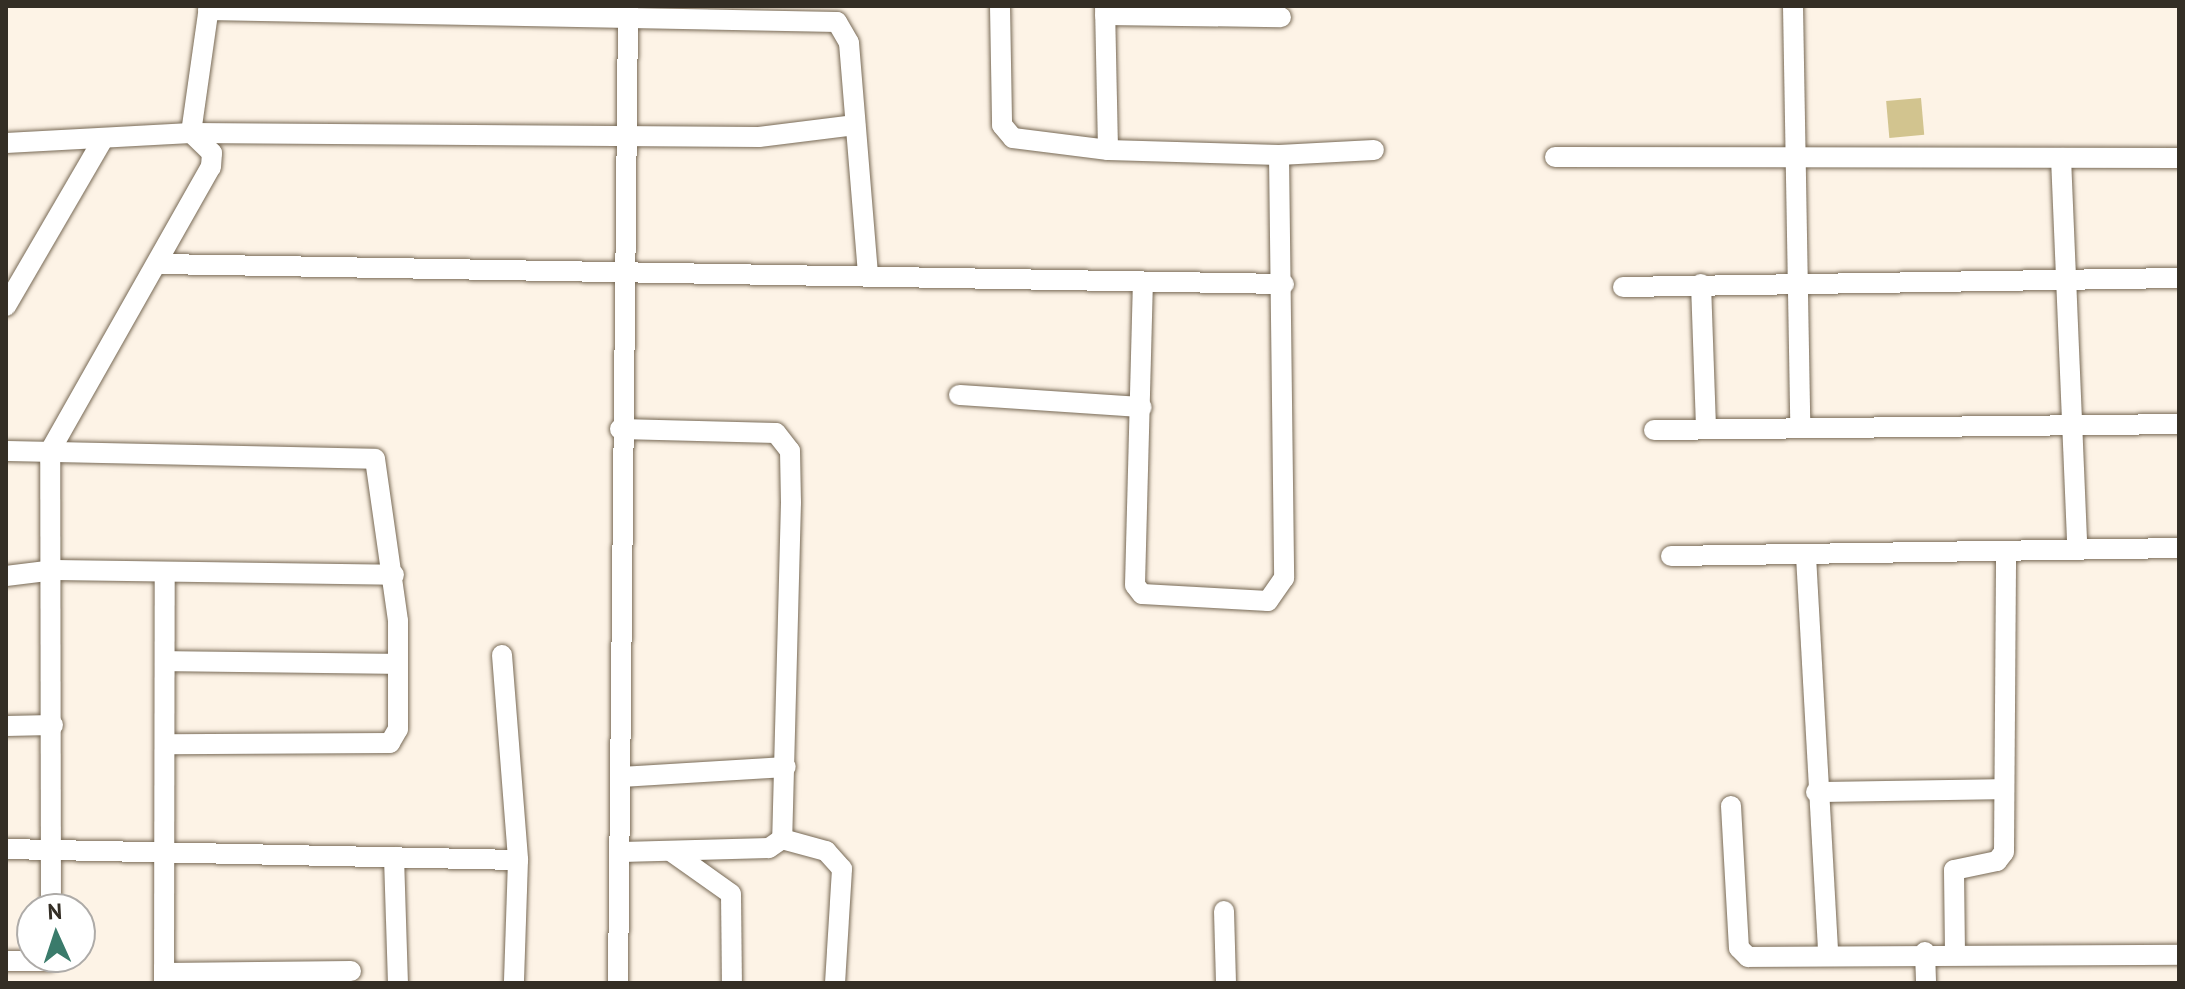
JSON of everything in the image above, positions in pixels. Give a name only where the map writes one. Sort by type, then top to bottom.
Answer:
[{"type":"street","points":[[1000,6],[1007,134],[1108,150],[1279,155],[1374,150]]},
{"type":"street","points":[[1793,6],[1800,158],[1800,425]]},
{"type":"street","points":[[191,133],[208,8],[628,13],[837,22],[846,29],[868,275]]},
{"type":"street","points":[[1108,150],[1105,10],[1281,17]]},
{"type":"street","points":[[618,983],[622,852],[621,274],[628,13]]},
{"type":"street","points":[[6,143],[102,141],[191,133],[624,139],[759,137],[855,125]]},
{"type":"street","points":[[51,893],[55,570],[50,451],[160,264],[211,167],[212,153],[191,133]]},
{"type":"street","points":[[6,306],[102,141]]},
{"type":"street","points":[[1143,283],[1142,407],[1130,569],[1135,585],[1142,594],[1268,601],[1284,578],[1284,284],[1279,155]]},
{"type":"street","points":[[1555,157],[2179,158]]},
{"type":"street","points":[[2061,158],[2068,424],[2077,545]]},
{"type":"street","points":[[160,264],[1284,284]]},
{"type":"street","points":[[1623,287],[1802,281],[2179,278]]},
{"type":"street","points":[[1701,284],[1706,426]]},
{"type":"street","points":[[959,395],[1142,407]]},
{"type":"street","points":[[1654,430],[1706,426],[2179,424]]},
{"type":"street","points":[[620,429],[762,429],[785,441],[791,502],[782,839]]},
{"type":"street","points":[[6,451],[375,459],[394,575],[398,729],[380,748],[167,744]]},
{"type":"street","points":[[1671,556],[2006,551],[2077,545],[2179,548]]},
{"type":"street","points":[[1955,953],[1954,870],[2003,859],[2006,551]]},
{"type":"street","points":[[1806,556],[1816,792],[1828,955]]},
{"type":"street","points":[[6,576],[55,570],[394,575]]},
{"type":"street","points":[[165,573],[167,744],[164,978],[351,971]]},
{"type":"street","points":[[502,655],[518,860],[514,983]]},
{"type":"street","points":[[165,661],[397,664]]},
{"type":"street","points":[[6,726],[53,725]]},
{"type":"street","points":[[621,777],[786,767]]},
{"type":"street","points":[[1816,792],[2002,789]]},
{"type":"street","points":[[1731,806],[1742,954],[1925,952],[2179,955]]},
{"type":"street","points":[[622,852],[769,848],[782,839],[826,851],[842,869],[835,983]]},
{"type":"street","points":[[6,849],[166,850],[518,860]]},
{"type":"street","points":[[672,852],[731,894],[732,983]]},
{"type":"street","points":[[394,857],[398,983]]},
{"type":"street","points":[[1224,911],[1226,983]]},
{"type":"street","points":[[1925,952],[1926,983]]},
{"type":"building","points":[[1921,98],[1924,135],[1889,138],[1886,101]]}]
